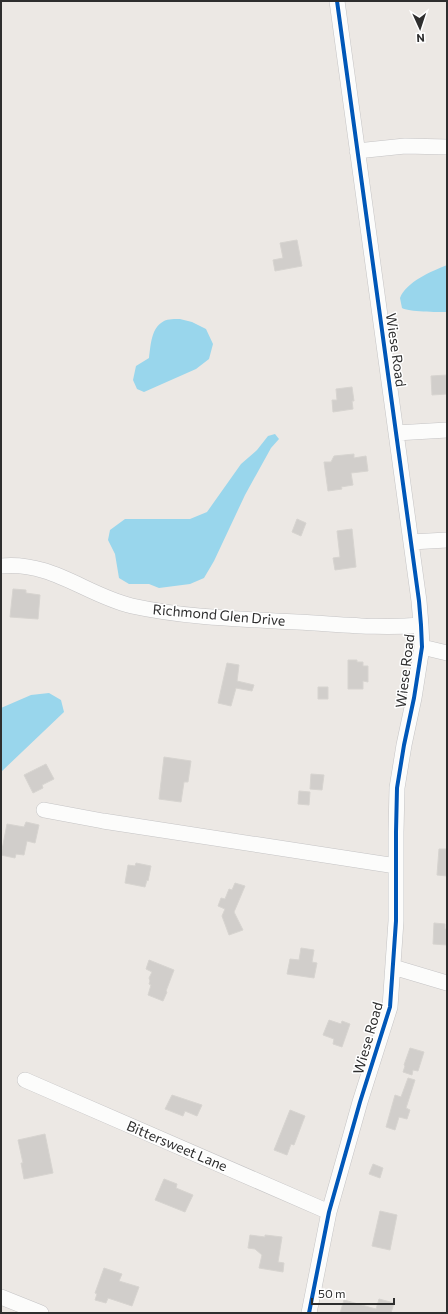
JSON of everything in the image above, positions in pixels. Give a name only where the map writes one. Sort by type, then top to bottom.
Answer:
[{"type":"street","name":"Wiese Road","points":[[309,1313],[329,1212],[360,1102],[390,1007],[396,921],[397,788],[422,647],[421,625],[396,433],[337,1]]},
{"type":"street","points":[[357,151],[405,146],[447,147]]},
{"type":"street","points":[[396,433],[447,430]]},
{"type":"street","points":[[410,542],[447,540]]},
{"type":"street","name":"Richmond Glen Drive","points":[[1,566],[33,567],[54,573],[110,598],[131,605],[179,614],[354,625],[421,625]]},
{"type":"street","points":[[422,647],[447,653]]},
{"type":"street","points":[[44,810],[103,821],[396,866]]},
{"type":"street","points":[[393,968],[447,984]]},
{"type":"street","name":"Bittersweet Lane","points":[[25,1080],[329,1212]]},
{"type":"street","points":[[1,1297],[41,1313]]},
{"type":"water","points":[[447,265],[447,312],[417,311],[402,308],[400,298],[408,287],[434,270]]},
{"type":"water","points":[[180,319],[192,322],[206,329],[213,344],[209,359],[196,369],[144,392],[137,389],[133,380],[136,366],[149,358],[152,337],[156,328],[166,320]]},
{"type":"water","points":[[275,434],[279,439],[271,448],[245,495],[214,561],[204,578],[190,584],[159,588],[149,584],[129,584],[119,578],[115,554],[108,540],[110,530],[125,519],[190,519],[207,512],[241,464],[257,450],[268,436]]},
{"type":"water","points":[[49,693],[61,700],[64,712],[1,772],[1,708],[31,695]]},
{"type":"building","points":[[297,240],[302,266],[275,271],[273,260],[283,258],[280,243]]},
{"type":"building","points":[[447,375],[447,394],[432,395],[431,376]]},
{"type":"building","points":[[352,387],[354,401],[352,401],[353,409],[333,412],[332,400],[337,400],[336,389]]},
{"type":"building","points":[[354,454],[354,458],[366,456],[368,471],[351,473],[353,485],[341,487],[342,489],[328,491],[324,462],[331,462],[334,456]]},
{"type":"building","points":[[297,519],[306,523],[301,536],[292,532]]},
{"type":"building","points":[[352,529],[356,567],[335,570],[333,558],[340,557],[337,531]]},
{"type":"building","points":[[13,589],[26,590],[26,593],[40,595],[38,619],[10,617]]},
{"type":"building","points":[[348,660],[357,660],[357,662],[363,662],[363,666],[368,666],[368,682],[363,681],[363,689],[348,689]]},
{"type":"building","points":[[227,663],[239,665],[237,681],[254,685],[252,691],[236,688],[231,706],[218,703]]},
{"type":"building","points":[[318,687],[328,687],[328,699],[318,699]]},
{"type":"building","points":[[164,757],[191,761],[188,782],[184,782],[181,802],[159,799]]},
{"type":"building","points":[[46,764],[54,779],[42,785],[43,788],[33,793],[24,775]]},
{"type":"building","points":[[311,774],[324,775],[322,790],[310,789]]},
{"type":"building","points":[[299,791],[310,792],[309,805],[298,804]]},
{"type":"building","points":[[26,822],[39,825],[35,843],[27,841],[24,855],[16,854],[15,858],[1,855],[7,824],[24,827]]},
{"type":"building","points":[[439,849],[447,849],[447,876],[437,875]]},
{"type":"building","points":[[136,863],[151,866],[148,881],[147,880],[145,887],[125,883],[128,865],[135,866]]},
{"type":"building","points":[[235,883],[245,886],[234,912],[243,930],[229,935],[222,916],[225,909],[218,906],[221,898],[225,899],[229,889],[232,890]]},
{"type":"building","points":[[434,923],[445,924],[445,929],[447,929],[447,945],[433,944]]},
{"type":"building","points":[[301,948],[314,950],[312,962],[317,963],[314,978],[287,974],[290,959],[299,960]]},
{"type":"building","points":[[149,960],[174,970],[163,1001],[148,995],[151,985],[149,984],[149,978],[152,972],[146,969]]},
{"type":"building","points":[[329,1020],[341,1024],[342,1021],[350,1024],[342,1047],[333,1044],[334,1039],[323,1035]]},
{"type":"building","points":[[410,1048],[424,1052],[418,1071],[413,1070],[412,1075],[403,1072]]},
{"type":"building","points":[[408,1078],[415,1080],[406,1108],[410,1110],[407,1119],[399,1117],[395,1130],[386,1127],[395,1095],[401,1097]]},
{"type":"building","points":[[172,1095],[202,1105],[197,1116],[185,1111],[183,1116],[165,1109]]},
{"type":"building","points":[[290,1110],[305,1116],[294,1145],[291,1144],[287,1155],[274,1150]]},
{"type":"building","points":[[45,1134],[53,1173],[24,1179],[21,1163],[23,1163],[18,1140]]},
{"type":"building","points":[[373,1164],[383,1168],[380,1178],[369,1174]]},
{"type":"building","points":[[164,1179],[177,1184],[176,1188],[193,1195],[185,1212],[155,1200]]},
{"type":"building","points":[[380,1211],[397,1215],[390,1250],[372,1246]]},
{"type":"building","points":[[250,1235],[282,1237],[278,1262],[284,1263],[283,1272],[259,1268],[262,1255],[255,1249],[248,1248]]},
{"type":"building","points":[[104,1268],[122,1274],[119,1281],[139,1287],[132,1306],[108,1298],[106,1303],[95,1300],[97,1294],[95,1293]]},
{"type":"building","points":[[379,1299],[394,1303],[391,1313],[340,1313],[344,1300],[376,1309]]},
{"type":"cycle path","points":[[309,1313],[329,1212],[360,1102],[390,1007],[396,921],[397,788],[422,647],[419,601],[337,1]]}]
